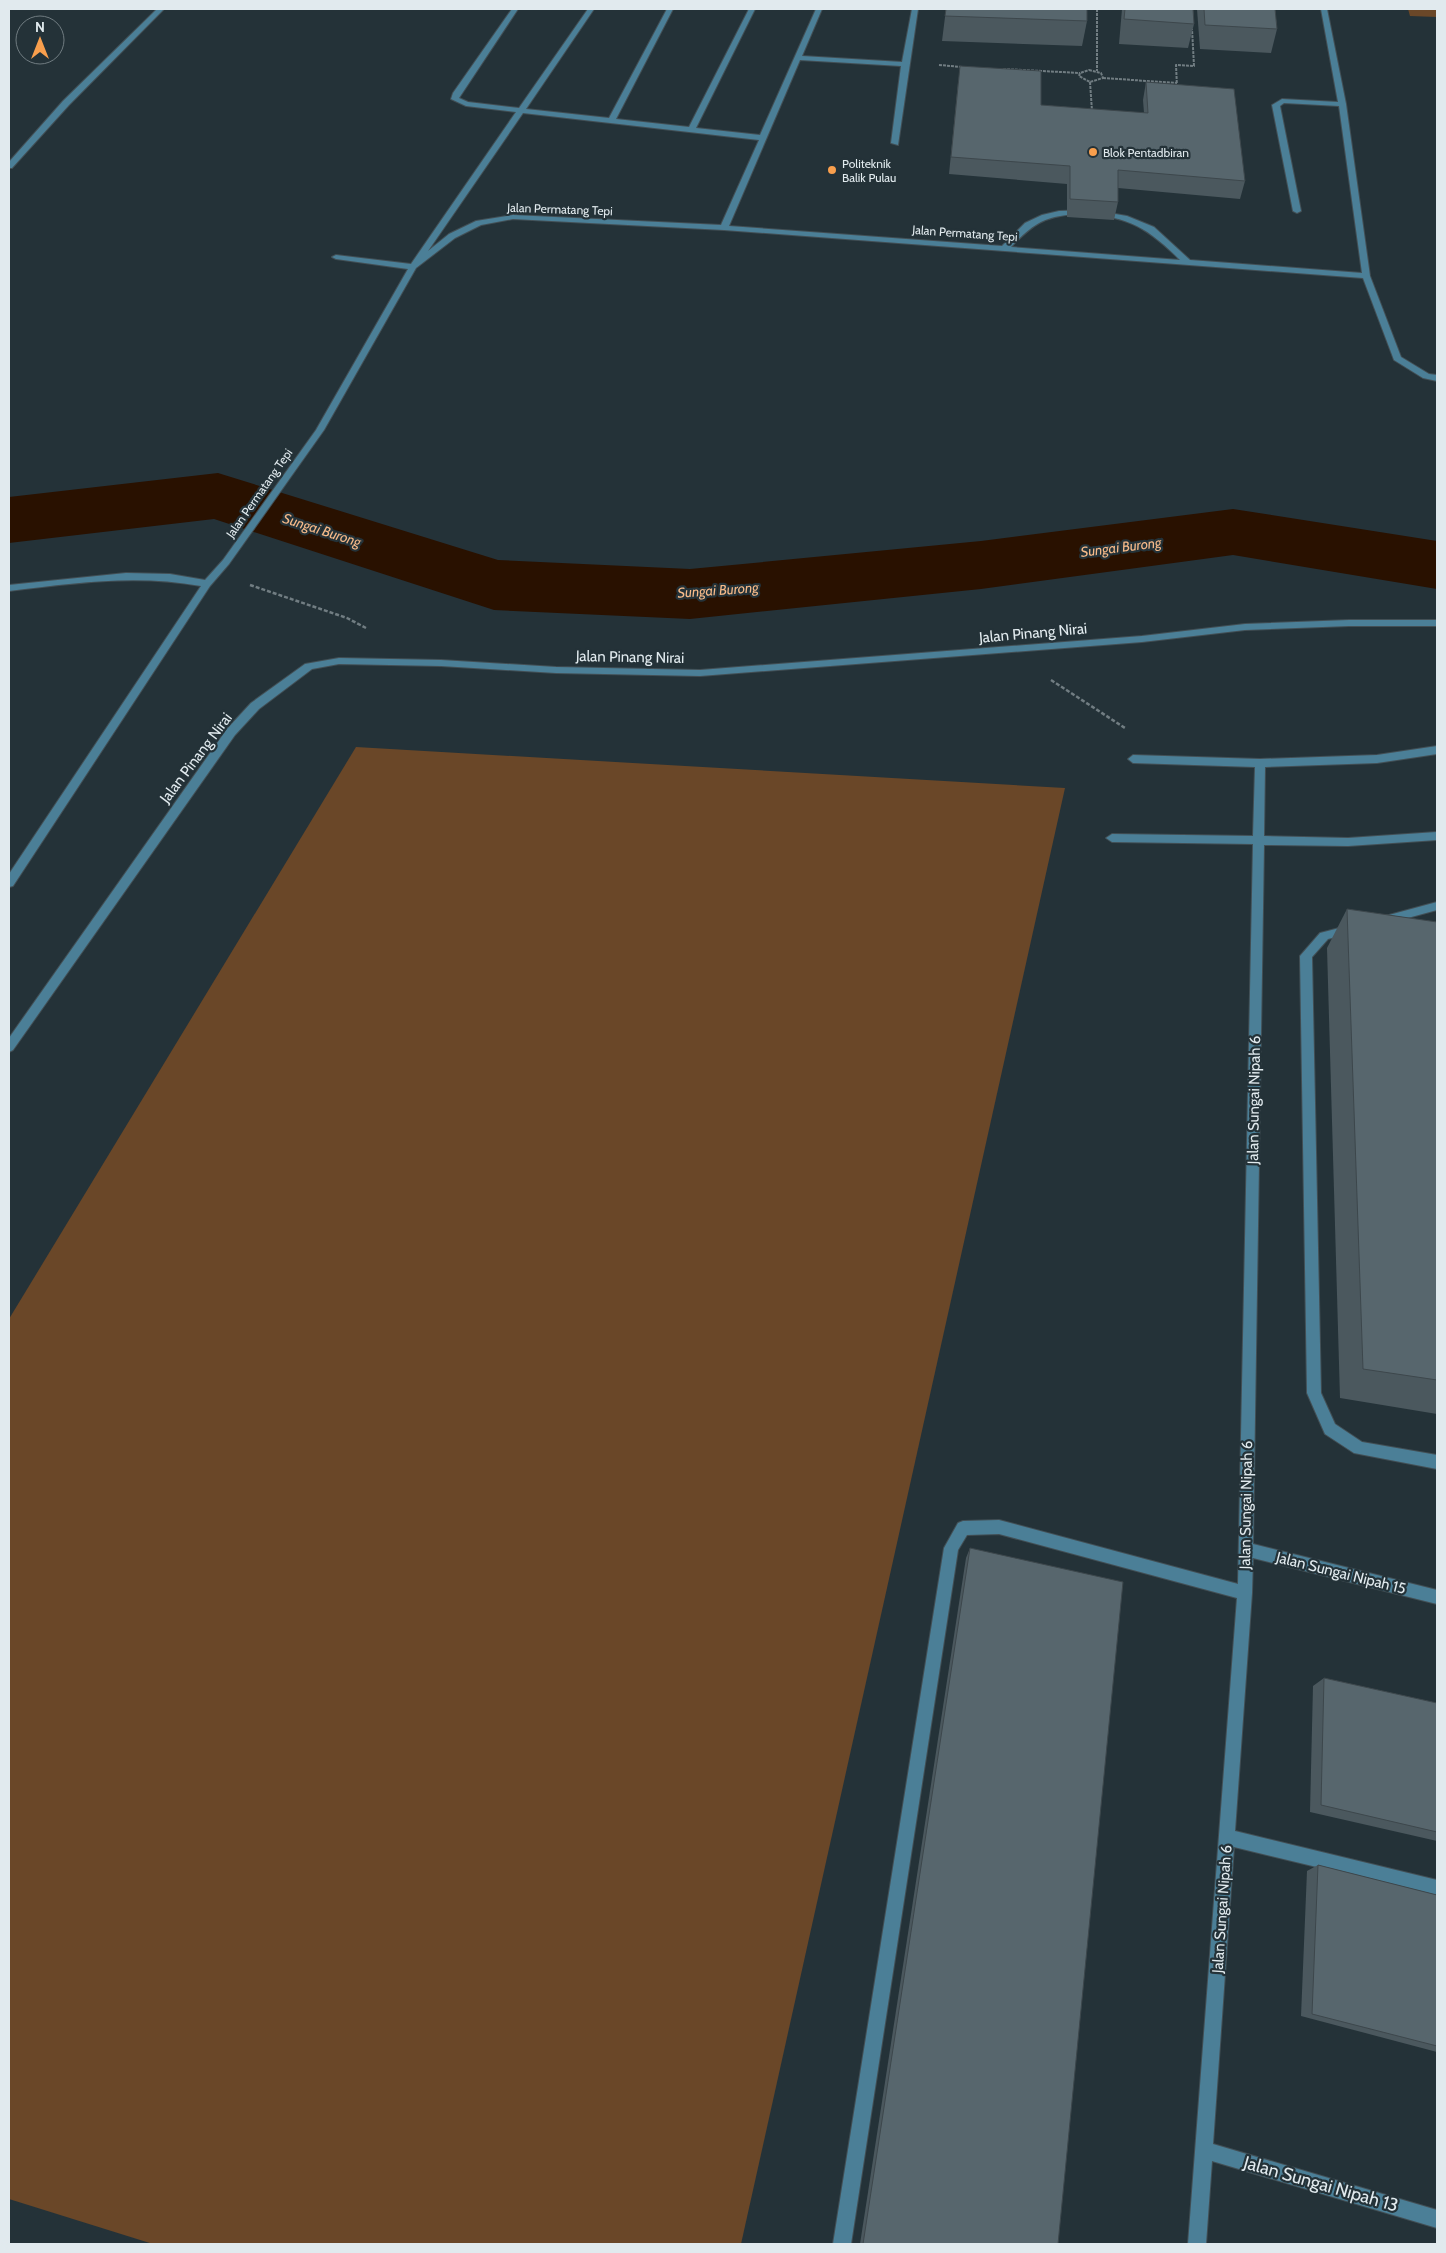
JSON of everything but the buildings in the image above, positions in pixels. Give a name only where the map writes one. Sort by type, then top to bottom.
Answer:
[{"type":"street","points":[[9,166],[66,103],[161,9]]},
{"type":"street","points":[[515,9],[457,92],[455,99],[466,104],[520,111],[764,138]]},
{"type":"street","points":[[336,257],[414,267],[591,9]]},
{"type":"street","points":[[612,120],[670,9]]},
{"type":"street","points":[[692,130],[752,9]]},
{"type":"street","points":[[724,228],[819,9]]},
{"type":"street","points":[[895,143],[905,64],[915,9]]},
{"type":"street","points":[[1324,9],[1342,104],[1366,276],[1397,358],[1426,376],[1437,378]]},
{"type":"street","points":[[798,58],[905,64]]},
{"type":"street","points":[[1297,211],[1276,105],[1282,101],[1342,104]]},
{"type":"street","points":[[1004,249],[1032,222],[1066,211],[1090,211],[1124,217],[1151,229],[1188,263]]},
{"type":"street","name":"Jalan Permatang Tepi","points":[[9,883],[207,584],[226,562],[320,430],[414,267],[452,236],[480,223],[513,217],[724,228],[1366,276]]},
{"type":"street","points":[[9,588],[95,577],[132,576],[165,577],[207,584]]},
{"type":"street","name":"Jalan Pinang Nirai","points":[[9,1047],[231,732],[255,706],[309,666],[338,661],[422,662],[556,670],[700,673],[1142,639],[1245,627],[1349,623],[1437,624]]},
{"type":"street","points":[[1133,760],[1260,763],[1377,759],[1437,750]]},
{"type":"street","name":"Jalan Sungai Nipah 6","points":[[1197,2244],[1245,1593],[1260,763]]},
{"type":"street","points":[[1112,838],[1348,842],[1437,836]]},
{"type":"street","points":[[1437,906],[1324,936],[1306,956],[1314,1393],[1330,1429],[1359,1448],[1437,1462]]},
{"type":"street","points":[[842,2244],[951,1548],[963,1528],[998,1527],[1245,1593]]},
{"type":"street","name":"Jalan Sungai Nipah 15","points":[[1245,1549],[1437,1597]]},
{"type":"street","points":[[1227,1837],[1437,1888]]},
{"type":"street","name":"Jalan Sungai Nipah 13","points":[[1204,2150],[1437,2219]]},
{"type":"path","points":[[1097,9],[1097,71]]},
{"type":"path","points":[[1177,92],[1176,65],[1194,66],[1192,28]]},
{"type":"path","points":[[905,64],[964,67]]},
{"type":"path","points":[[1002,69],[1080,73],[1089,70],[1103,74],[1103,78]]},
{"type":"path","points":[[1080,73],[1081,78],[1090,82],[1103,78],[1177,82]]},
{"type":"path","points":[[1090,82],[1092,118]]},
{"type":"path","points":[[217,573],[347,618],[372,630]]},
{"type":"path","points":[[1006,650],[1174,761]]},
{"type":"shaded area","points":[[1408,9],[1437,9],[1437,17],[1410,16]]},
{"type":"shaded area","points":[[356,747],[1065,788],[741,2244],[153,2244],[9,2199],[9,1319]]},
{"type":"waterway","name":"Sungai Burong","points":[[9,520],[218,496],[494,585],[690,594],[981,565],[1233,532],[1437,565]]},
{"type":"place","name":"Blok Pentadbiran","points":[[1093,152]]},
{"type":"place","name":"Politeknik Balik Pulau","points":[[832,170]]}]
